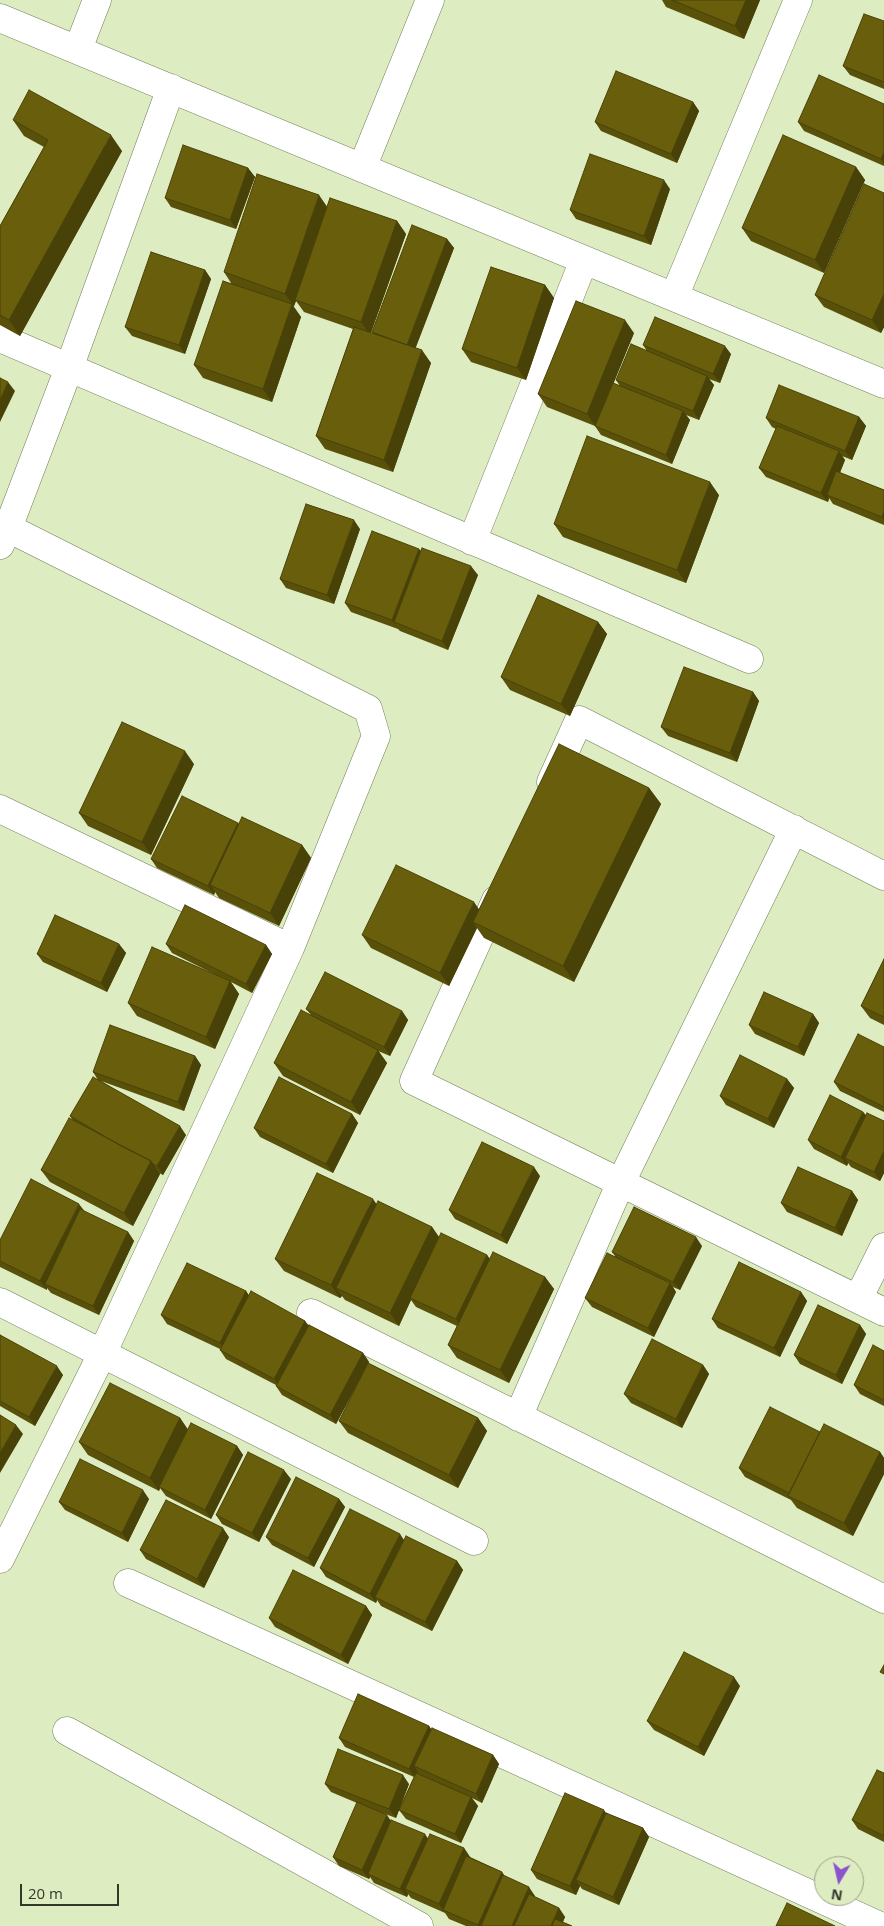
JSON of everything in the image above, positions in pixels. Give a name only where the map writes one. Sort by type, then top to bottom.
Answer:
[{"type":"street","points":[[78,49],[97,0]]},
{"type":"street","points":[[362,168],[430,0]]},
{"type":"street","points":[[674,297],[798,0]]},
{"type":"street","points":[[0,18],[884,384]]},
{"type":"street","points":[[0,1559],[102,1354],[290,948],[376,736],[368,710],[4,536],[69,368],[171,88]]},
{"type":"street","points":[[472,541],[584,260]]},
{"type":"street","points":[[0,338],[749,659]]},
{"type":"street","points":[[542,801],[579,720],[884,876]]},
{"type":"street","points":[[0,809],[290,948]]},
{"type":"street","points":[[518,1417],[621,1182],[794,829]]},
{"type":"street","points":[[508,873],[414,1082],[884,1312]]},
{"type":"street","points":[[858,1299],[884,1247]]},
{"type":"street","points":[[0,1302],[474,1541]]},
{"type":"street","points":[[310,1313],[884,1599]]},
{"type":"street","points":[[128,1583],[880,1926],[884,1918]]},
{"type":"street","points":[[67,1731],[419,1926]]},
{"type":"building","points":[[672,0],[746,0],[735,26]]},
{"type":"building","points":[[864,14],[884,21],[884,82],[843,66]]},
{"type":"building","points":[[616,71],[693,102],[671,154],[595,122]]},
{"type":"building","points":[[819,75],[884,104],[884,152],[881,159],[798,122]]},
{"type":"building","points":[[29,90],[111,135],[9,320],[0,315],[0,226],[48,140],[13,120]]},
{"type":"building","points":[[783,135],[856,167],[815,260],[742,228]]},
{"type":"building","points":[[183,145],[248,168],[230,220],[165,198]]},
{"type":"building","points":[[590,154],[664,180],[644,236],[570,210]]},
{"type":"building","points":[[257,174],[319,195],[285,294],[224,272]]},
{"type":"building","points":[[864,184],[884,193],[884,294],[872,320],[815,295]]},
{"type":"building","points":[[330,198],[397,221],[361,322],[295,300]]},
{"type":"building","points":[[412,225],[447,239],[407,345],[372,332]]},
{"type":"building","points":[[151,252],[205,270],[179,345],[125,327]]},
{"type":"building","points":[[491,267],[545,285],[517,368],[462,349]]},
{"type":"building","points":[[223,281],[292,304],[263,389],[194,365]]},
{"type":"building","points":[[576,301],[625,320],[587,414],[538,394]]},
{"type":"building","points":[[655,317],[725,346],[713,374],[643,345]]},
{"type":"building","points":[[354,327],[422,350],[384,460],[316,436]]},
{"type":"building","points":[[631,344],[707,376],[693,411],[616,380]]},
{"type":"building","points":[[0,378],[8,382],[0,400]]},
{"type":"building","points":[[613,383],[683,411],[666,455],[595,426]]},
{"type":"building","points":[[779,385],[859,417],[845,451],[766,418]]},
{"type":"building","points":[[777,426],[839,451],[821,493],[759,468]]},
{"type":"building","points":[[587,436],[710,482],[677,570],[554,524]]},
{"type":"building","points":[[836,471],[884,490],[884,511],[882,517],[827,495]]},
{"type":"building","points":[[306,504],[354,520],[327,595],[280,579]]},
{"type":"building","points":[[372,531],[419,549],[392,620],[345,603]]},
{"type":"building","points":[[422,548],[471,566],[442,641],[394,622]]},
{"type":"building","points":[[538,595],[598,622],[561,704],[501,677]]},
{"type":"building","points":[[684,667],[753,692],[730,753],[661,727]]},
{"type":"building","points":[[122,722],[185,751],[142,842],[79,813]]},
{"type":"building","points":[[559,744],[649,788],[563,966],[473,922]]},
{"type":"building","points":[[182,796],[238,823],[208,886],[151,859]]},
{"type":"building","points":[[242,817],[302,845],[270,913],[210,885]]},
{"type":"building","points":[[396,865],[474,902],[440,973],[362,935]]},
{"type":"building","points":[[185,905],[266,945],[246,984],[166,944]]},
{"type":"building","points":[[55,915],[119,944],[101,983],[37,954]]},
{"type":"building","points":[[152,947],[230,981],[206,1037],[128,1003]]},
{"type":"building","points":[[884,959],[884,1017],[861,1006]]},
{"type":"building","points":[[325,972],[402,1011],[384,1047],[306,1009]]},
{"type":"building","points":[[764,992],[813,1014],[798,1047],[749,1025]]},
{"type":"building","points":[[301,1010],[378,1050],[351,1102],[274,1063]]},
{"type":"building","points":[[110,1025],[195,1056],[178,1102],[93,1072]]},
{"type":"building","points":[[858,1034],[884,1047],[884,1107],[834,1082]]},
{"type":"building","points":[[740,1055],[787,1079],[768,1119],[720,1096]]},
{"type":"building","points":[[93,1077],[180,1126],[157,1166],[70,1116]]},
{"type":"building","points":[[279,1077],[352,1114],[326,1164],[254,1128]]},
{"type":"building","points":[[830,1095],[863,1112],[841,1157],[808,1140]]},
{"type":"building","points":[[867,1113],[884,1121],[884,1151],[874,1172],[845,1158]]},
{"type":"building","points":[[69,1118],[151,1161],[124,1213],[41,1170]]},
{"type":"building","points":[[482,1142],[534,1167],[501,1235],[449,1210]]},
{"type":"building","points":[[798,1167],[852,1191],[835,1228],[781,1203]]},
{"type":"building","points":[[317,1173],[373,1199],[331,1285],[275,1259]]},
{"type":"building","points":[[31,1179],[79,1204],[40,1281],[0,1261],[0,1240]]},
{"type":"building","points":[[378,1201],[432,1227],[390,1313],[336,1288]]},
{"type":"building","points":[[634,1207],[696,1237],[673,1282],[612,1252]]},
{"type":"building","points":[[80,1209],[128,1232],[93,1306],[45,1284]]},
{"type":"building","points":[[441,1233],[487,1255],[456,1319],[410,1298]]},
{"type":"building","points":[[493,1252],[545,1277],[500,1370],[448,1345]]},
{"type":"building","points":[[607,1253],[670,1283],[648,1328],[585,1298]]},
{"type":"building","points":[[739,1262],[801,1292],[774,1348],[712,1319]]},
{"type":"building","points":[[187,1263],[246,1291],[220,1343],[161,1315]]},
{"type":"building","points":[[251,1291],[305,1321],[274,1379],[220,1350]]},
{"type":"building","points":[[818,1305],[860,1325],[836,1375],[794,1355]]},
{"type":"building","points":[[309,1325],[363,1353],[330,1415],[276,1386]]},
{"type":"building","points":[[0,1335],[57,1366],[29,1417],[0,1401]]},
{"type":"building","points":[[652,1339],[703,1365],[676,1419],[624,1394]]},
{"type":"building","points":[[873,1345],[884,1351],[884,1400],[854,1385]]},
{"type":"building","points":[[368,1363],[478,1418],[449,1475],[339,1421]]},
{"type":"building","points":[[110,1383],[180,1418],[150,1478],[79,1442]]},
{"type":"building","points":[[770,1407],[820,1432],[789,1493],[739,1468]]},
{"type":"building","points":[[0,1415],[16,1425],[0,1453]]},
{"type":"building","points":[[191,1423],[237,1446],[205,1510],[159,1487]]},
{"type":"building","points":[[824,1424],[880,1452],[844,1523],[788,1496]]},
{"type":"building","points":[[248,1452],[284,1470],[252,1533],[216,1515]]},
{"type":"building","points":[[80,1459],[143,1490],[122,1533],[59,1502]]},
{"type":"building","points":[[296,1477],[339,1499],[308,1558],[266,1537]]},
{"type":"building","points":[[166,1500],[223,1528],[197,1579],[140,1550]]},
{"type":"building","points":[[350,1509],[400,1534],[370,1594],[320,1568]]},
{"type":"building","points":[[406,1536],[457,1561],[425,1622],[375,1597]]},
{"type":"building","points":[[293,1570],[366,1606],[341,1655],[269,1618]]},
{"type":"building","points":[[684,1652],[734,1677],[698,1747],[647,1721]]},
{"type":"building","points":[[884,1665],[884,1674],[880,1672]]},
{"type":"building","points":[[358,1694],[429,1726],[409,1769],[339,1738]]},
{"type":"building","points":[[432,1728],[493,1755],[476,1794],[414,1766]]},
{"type":"building","points":[[338,1749],[403,1775],[389,1809],[325,1784]]},
{"type":"building","points":[[877,1770],[884,1773],[884,1836],[852,1820]]},
{"type":"building","points":[[416,1773],[471,1797],[455,1834],[399,1810]]},
{"type":"building","points":[[565,1793],[604,1810],[570,1886],[531,1870]]},
{"type":"building","points":[[357,1802],[387,1815],[362,1870],[333,1857]]},
{"type":"building","points":[[606,1813],[643,1828],[613,1897],[576,1880]]},
{"type":"building","points":[[391,1820],[425,1834],[400,1889],[368,1874]]},
{"type":"building","points":[[430,1834],[464,1848],[439,1904],[405,1889]]},
{"type":"building","points":[[466,1856],[502,1872],[478,1925],[443,1910]]},
{"type":"building","points":[[503,1875],[529,1887],[512,1926],[481,1926]]},
{"type":"building","points":[[529,1894],[559,1908],[551,1926],[514,1926]]},
{"type":"building","points":[[787,1903],[835,1926],[776,1926]]},
{"type":"building","points":[[555,1919],[572,1926],[552,1926]]}]
